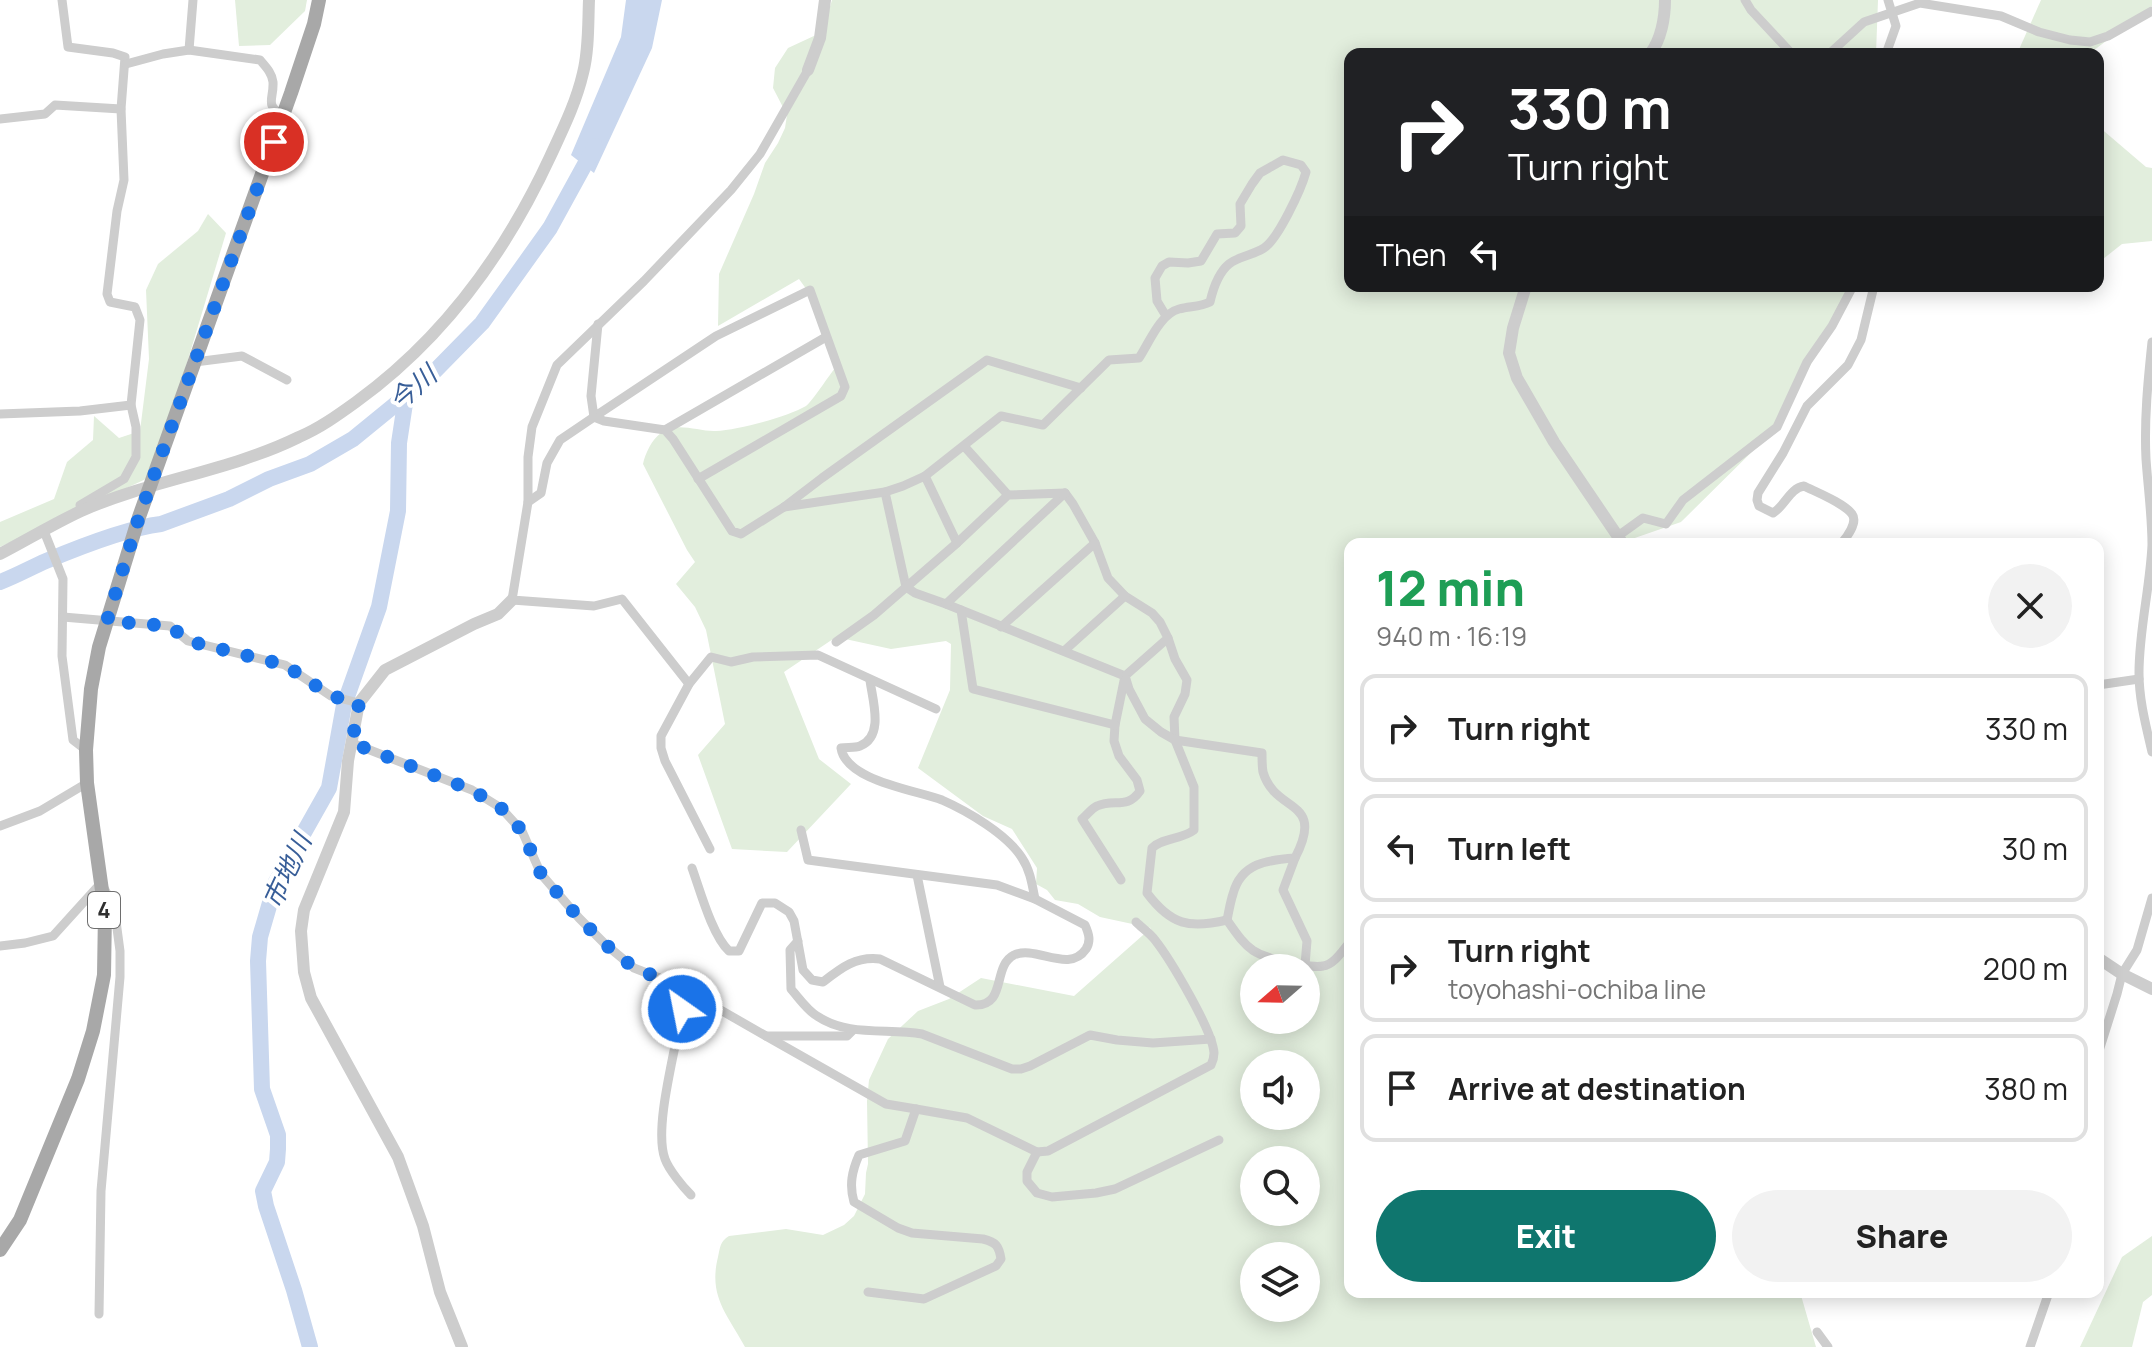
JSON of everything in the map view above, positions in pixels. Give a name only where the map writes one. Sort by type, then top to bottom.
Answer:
[{"type":"main road","name":"4","points":[[0,1250],[20,1220],[78,1079],[93,1031],[104,975],[105,912],[87,783],[86,750],[91,689],[107,621],[139,517],[283,116],[319,0]]},
{"type":"street","points":[[62,0],[68,47],[125,57],[121,87],[124,180],[107,294],[110,302],[135,307],[140,320],[131,405],[136,427],[136,457],[124,479],[80,505],[81,511]]},
{"type":"street","points":[[189,50],[193,0]]},
{"type":"street","points":[[0,554],[81,511],[268,451],[330,421],[410,359],[472,290],[525,208],[572,111],[584,69],[589,0]]},
{"type":"street","points":[[462,1347],[440,1292],[423,1226],[398,1157],[311,998],[304,972],[301,931],[304,910],[344,812],[359,703],[385,670],[498,614],[512,600],[528,502],[532,427],[557,365],[644,281],[731,190],[760,154],[808,70],[820,38],[825,0]]},
{"type":"street","points":[[1654,48],[1665,12],[1665,0]]},
{"type":"street","points":[[1745,0],[1786,48]]},
{"type":"street","points":[[1888,0],[1896,26],[1888,48]]},
{"type":"street","points":[[1836,48],[1864,22],[1920,3],[2001,16],[2039,32],[2090,42],[2108,36],[2152,11]]},
{"type":"street","points":[[126,64],[189,50],[260,60],[271,73],[270,101],[273,110],[283,116]]},
{"type":"street","points":[[0,119],[45,114],[55,105],[121,109]]},
{"type":"street","points":[[784,507],[885,492],[925,476],[1001,416],[1043,425],[1109,360],[1139,358],[1166,316],[1174,310],[1210,302],[1214,285],[1230,263],[1266,247],[1289,213],[1303,182],[1306,172],[1301,165],[1283,160],[1260,173],[1240,204],[1241,226],[1235,233],[1217,234],[1201,261],[1169,262],[1162,266],[1155,278],[1157,301],[1166,316]]},
{"type":"street","points":[[528,502],[541,493],[547,463],[560,440],[716,336],[810,290],[845,387],[841,396],[698,479]]},
{"type":"street","points":[[1524,292],[1509,353],[1517,378],[1554,442],[1619,538]]},
{"type":"street","points":[[1622,538],[1643,518],[1666,524],[1683,500],[1699,486],[1777,427],[1807,362],[1832,326],[1850,292]]},
{"type":"street","points":[[1845,538],[1854,523],[1852,514],[1804,486],[1799,486],[1785,504],[1773,513],[1759,506],[1757,500],[1758,493],[1807,406],[1848,365],[1861,340],[1873,292]]},
{"type":"street","points":[[594,417],[591,396],[598,324]]},
{"type":"street","points":[[594,417],[665,430],[826,337]]},
{"type":"street","points":[[2152,342],[2146,456],[2152,543],[2139,679],[2152,752]]},
{"type":"street","points":[[195,362],[242,356],[287,380]]},
{"type":"street","points":[[665,430],[732,531],[741,534],[784,507],[987,360],[1081,388]]},
{"type":"street","points":[[0,414],[80,411],[131,405]]},
{"type":"street","points":[[964,446],[1008,495]]},
{"type":"street","points":[[925,476],[957,543]]},
{"type":"street","points":[[885,492],[906,587],[1125,676]]},
{"type":"street","points":[[836,642],[857,629],[1008,495],[1065,493]]},
{"type":"street","points":[[1065,493],[1095,543],[1108,578],[1125,596],[1152,613],[1160,622],[1187,680],[1185,694],[1174,717],[1175,740],[1194,787],[1194,830],[1187,836],[1158,842],[1152,848],[1147,893],[1154,903],[1186,925],[1205,926],[1227,920]]},
{"type":"street","points":[[946,604],[1065,493]]},
{"type":"street","points":[[44,531],[63,579],[62,656],[73,740],[86,750]]},
{"type":"street","points":[[1001,627],[1095,543]]},
{"type":"street","points":[[1064,651],[1125,596]]},
{"type":"street","points":[[512,600],[594,606],[622,599],[689,684]]},
{"type":"street","points":[[961,610],[973,689],[1115,725]]},
{"type":"street","points":[[63,617],[170,626],[188,641],[285,665],[331,696],[359,703]]},
{"type":"street","points":[[1121,880],[1082,819],[1098,805],[1123,803],[1134,799],[1140,791],[1137,780],[1119,756],[1114,741],[1115,725],[1125,676],[1168,638]]},
{"type":"street","points":[[710,849],[665,761],[661,736],[689,684],[711,657],[731,662],[753,657],[818,655],[936,709]]},
{"type":"street","points":[[1125,676],[1145,719],[1175,740],[1262,753],[1263,773],[1275,792],[1297,810],[1305,823],[1305,839],[1283,890],[1307,941],[1306,954]]},
{"type":"street","points":[[2104,684],[2139,679]]},
{"type":"street","points":[[870,680],[874,731],[859,747],[841,748],[846,761],[868,776],[941,800],[986,823],[1020,855],[1030,873],[1035,899]]},
{"type":"street","points":[[352,743],[472,790],[501,808],[522,831],[541,874],[579,918],[634,968],[675,984],[886,1104],[967,1118],[1037,1152],[1064,1145],[1211,1065],[1214,1056],[1211,1039],[1172,966],[1153,937],[1136,922]]},
{"type":"street","points":[[0,826],[40,811],[87,783]]},
{"type":"street","points":[[692,868],[712,920],[729,951],[739,951],[762,903],[775,903],[789,912],[794,921],[803,970],[812,980],[823,982],[844,965],[867,958],[880,959],[975,1005],[985,1005],[995,994],[1005,962],[1014,955],[1024,953],[1075,958],[1084,953],[1089,943],[1085,925],[1035,899],[997,885],[808,860],[801,830]]},
{"type":"street","points":[[1258,954],[1240,939],[1227,920],[1232,895],[1239,877],[1257,865],[1270,860],[1295,858]]},
{"type":"street","points":[[917,875],[940,987]]},
{"type":"street","points":[[0,946],[53,936],[101,883],[114,906],[120,977],[101,1191],[99,1314]]},
{"type":"street","points":[[2104,1034],[2122,974],[2137,950],[2152,898]]},
{"type":"street","points":[[798,941],[790,950],[791,989],[815,1015],[832,1025],[853,1030],[922,1034],[1012,1069],[1021,1069],[1090,1035],[1153,1043],[1211,1039]]},
{"type":"street","points":[[1320,967],[1334,961],[1344,949]]},
{"type":"street","points":[[2104,962],[2152,989]]},
{"type":"street","points":[[675,984],[682,1009],[661,1142],[666,1161],[691,1195]]},
{"type":"street","points":[[766,1036],[847,1036],[853,1030]]},
{"type":"street","points":[[868,1292],[924,1299],[996,1266],[1001,1259],[994,1242],[912,1233],[854,1202],[852,1170],[859,1155],[905,1141],[916,1109]]},
{"type":"street","points":[[1037,1152],[1027,1172],[1027,1181],[1037,1193],[1052,1197],[1115,1189],[1219,1140]]},
{"type":"street","points":[[2030,1347],[2047,1298]]},
{"type":"street","points":[[1817,1332],[1828,1347]]},
{"type":"green space","points":[[235,0],[307,0],[305,11],[270,45],[239,46]]},
{"type":"green space","points":[[832,0],[1878,0],[1876,48],[1344,48],[1344,292],[1850,292],[1777,427],[1681,522],[1635,538],[1344,538],[1344,1298],[1802,1298],[1816,1347],[745,1347],[718,1295],[716,1271],[721,1245],[729,1236],[786,1229],[823,1235],[844,1225],[854,1216],[865,1194],[869,1080],[888,1039],[918,1011],[949,999],[981,978],[1074,996],[1151,928],[1100,917],[1078,904],[1055,900],[1047,890],[1036,884],[1037,868],[1012,829],[983,816],[918,768],[950,690],[951,644],[946,641],[891,649],[836,637],[784,672],[819,759],[851,784],[787,852],[732,849],[698,755],[725,724],[706,630],[695,607],[676,584],[695,562],[643,464],[652,443],[667,430],[681,427],[716,431],[737,428],[806,406],[836,367],[812,297],[799,279],[718,326],[719,274],[765,163],[785,128],[787,115],[773,88],[775,68],[788,48],[816,35]]},
{"type":"green space","points":[[2041,0],[2152,0],[2152,6],[2097,48],[2020,48]]},
{"type":"green space","points":[[2104,131],[2146,167],[2152,168],[2152,241],[2122,244],[2104,258]]},
{"type":"green space","points":[[208,214],[226,233],[180,386],[148,478],[0,547],[0,522],[54,499],[67,462],[93,440],[94,416],[119,438],[140,431],[149,359],[146,290],[158,264],[198,231]]},
{"type":"green space","points":[[2152,1236],[2152,1295],[2143,1302],[2132,1347],[2080,1347],[2104,1298],[2122,1257]]},
{"type":"water","points":[[626,0],[662,0],[652,48],[594,173],[571,155],[621,37]]},
{"type":"waterway","name":"今川","points":[[0,582],[87,545],[161,524],[229,499],[269,479],[310,464],[353,439],[429,377],[482,323],[550,228],[595,146]]},
{"type":"waterway","name":"市地川","points":[[310,1347],[263,1191],[277,1162],[278,1135],[262,1089],[260,937],[276,882],[329,788],[344,705],[379,607],[398,511],[399,443],[406,397]]},
{"type":"route","points":[[274,142],[139,517],[107,621],[170,626],[188,641],[285,665],[331,696],[359,703],[352,743],[472,790],[501,808],[522,831],[541,874],[579,918],[634,968],[675,984],[682,1009]]}]
